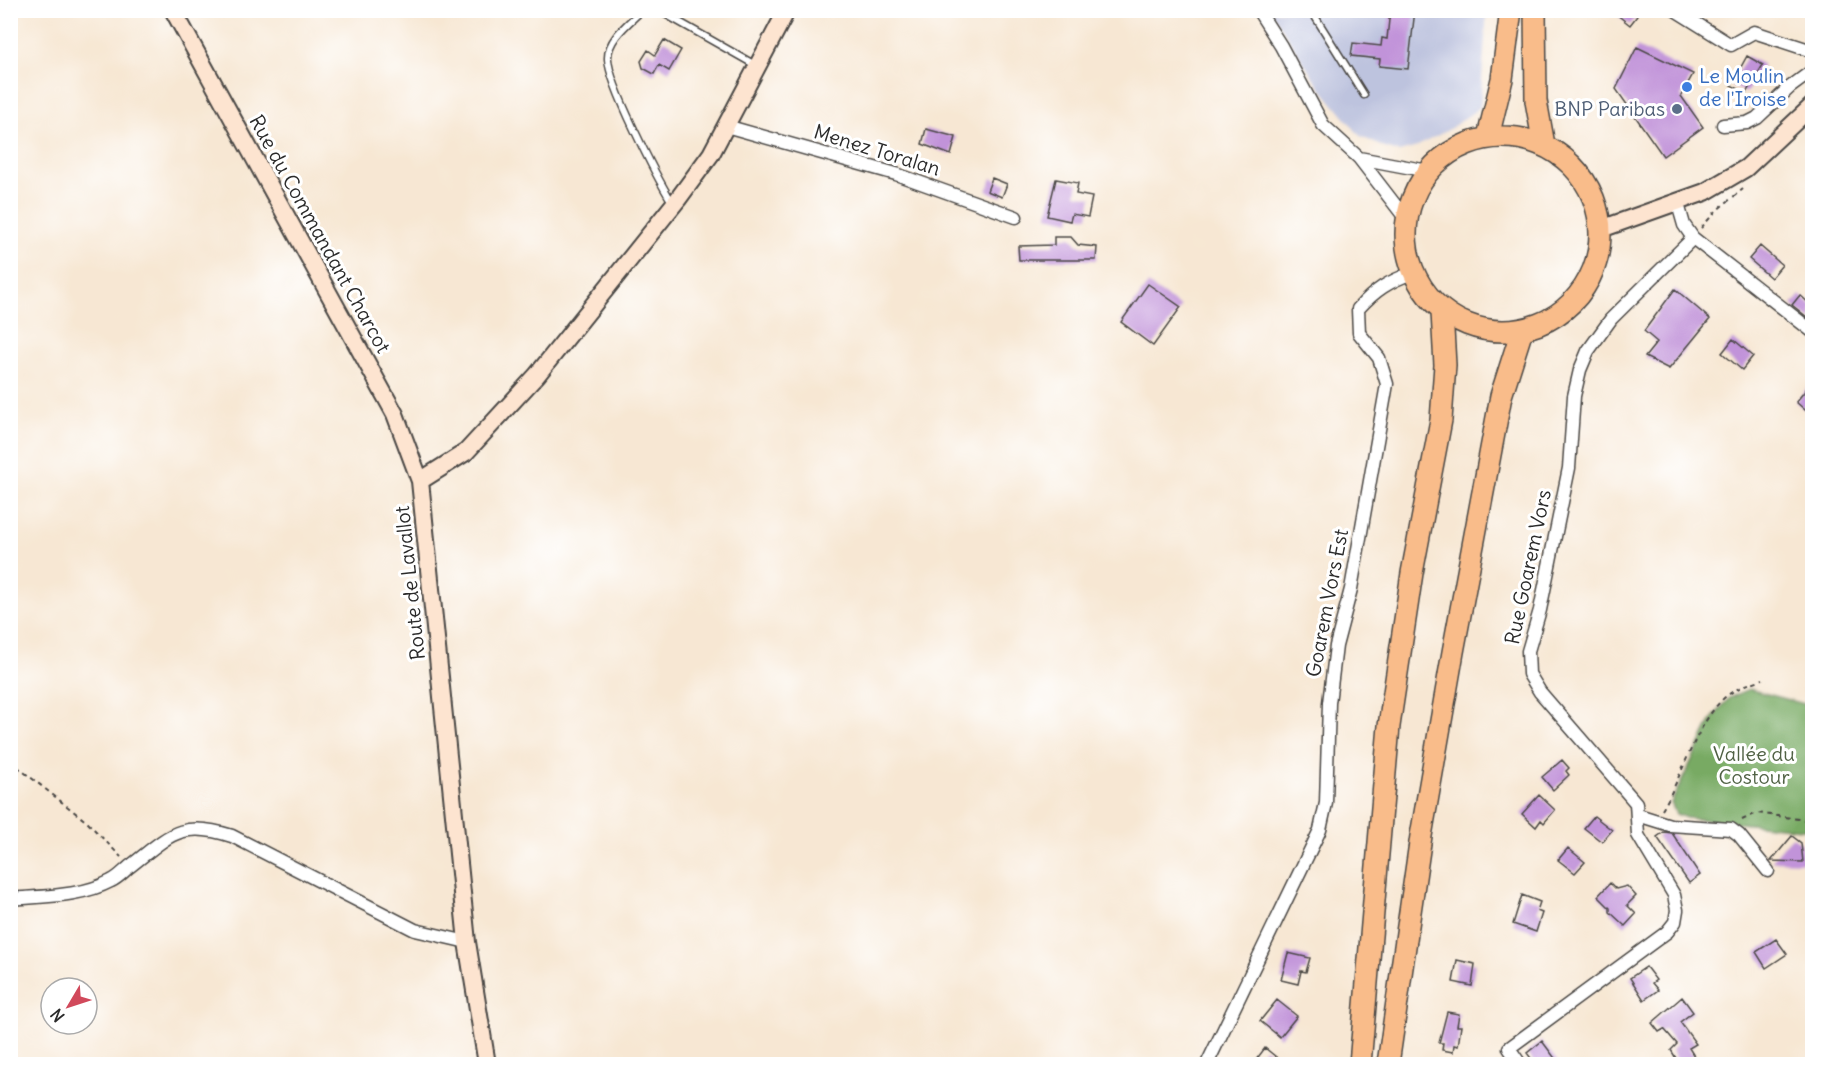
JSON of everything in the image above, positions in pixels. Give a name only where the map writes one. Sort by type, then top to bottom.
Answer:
[{"type":"highway","points":[[1488,137],[1502,79],[1511,10]]},
{"type":"highway","points":[[1535,10],[1536,101],[1544,145]]},
{"type":"highway","points":[[1488,137],[1516,137],[1544,145],[1566,159],[1584,179],[1596,203],[1601,229],[1598,257],[1588,283],[1577,298],[1548,321],[1522,330],[1497,332],[1472,327],[1442,312],[1428,297],[1413,273],[1406,246],[1406,219],[1414,193],[1428,171],[1445,155],[1465,144],[1488,137]]},
{"type":"highway","points":[[1360,1065],[1389,726],[1412,573],[1441,420],[1445,365],[1442,312]]},
{"type":"highway","points":[[1388,1065],[1419,848],[1453,652],[1501,396],[1522,330]]},
{"type":"street","name":"Rue du Commandant Charcot","points":[[173,10],[395,414],[420,481]]},
{"type":"street","name":"Route de Lavallot","points":[[487,1065],[467,942],[420,481],[466,452],[537,375],[674,205],[711,154],[787,10]]},
{"type":"street","points":[[1258,10],[1281,46],[1323,124],[1359,158],[1406,219]]},
{"type":"street","points":[[1675,10],[1731,45],[1754,32],[1812,51]]},
{"type":"street","points":[[1723,124],[1747,123],[1757,118],[1789,88],[1812,71]]},
{"type":"street","points":[[1601,229],[1678,204],[1705,192],[1746,168],[1812,106]]},
{"type":"street","name":"Menez Toralan","points":[[726,126],[896,174],[1016,217]]},
{"type":"street","points":[[1359,158],[1428,171]]},
{"type":"street","points":[[1678,204],[1684,225],[1693,238],[1812,331]]},
{"type":"street","name":"Rue Goarem Vors","points":[[1520,1065],[1509,1048],[1667,932],[1675,922],[1677,910],[1674,895],[1638,835],[1636,803],[1540,692],[1529,674],[1528,651],[1540,610],[1569,468],[1574,396],[1580,370],[1588,351],[1611,319],[1693,238]]},
{"type":"street","name":"Goarem Vors Est","points":[[1206,1065],[1320,830],[1326,803],[1329,703],[1336,646],[1351,589],[1387,384],[1378,358],[1359,333],[1358,309],[1374,290],[1391,280],[1413,273]]},
{"type":"street","points":[[1638,815],[1670,825],[1731,829],[1739,835],[1768,871]]},
{"type":"street","points":[[10,899],[88,890],[112,881],[173,833],[189,828],[209,828],[232,836],[415,930],[467,942]]},
{"type":"lane","points":[[642,10],[618,34],[608,58],[616,86],[674,205]]},
{"type":"lane","points":[[658,10],[757,67]]},
{"type":"lane","points":[[1311,10],[1364,95]]},
{"type":"path","points":[[1652,820],[1660,814],[1672,794],[1708,716],[1723,699],[1740,687],[1763,679]]},
{"type":"path","points":[[10,761],[87,822],[130,867]]},
{"type":"path","points":[[1731,829],[1757,813],[1812,821]]},
{"type":"shaded area","points":[[1271,11],[1487,11],[1480,107],[1448,130],[1414,148],[1399,152],[1385,148],[1360,136],[1318,85]]},
{"type":"green space","name":"Vallée du Costour","points":[[1749,689],[1812,706],[1812,830],[1686,818],[1676,814],[1671,803],[1712,719],[1729,698]]},
{"type":"building","points":[[1390,10],[1415,10],[1408,69],[1379,66],[1380,59],[1351,56],[1353,43],[1381,46],[1382,38],[1387,39]]},
{"type":"building","points":[[1611,10],[1631,10],[1637,16],[1630,25]]},
{"type":"building","points":[[664,40],[681,50],[669,71],[659,65],[654,74],[643,68],[641,61],[648,50],[655,55]]},
{"type":"building","points":[[1637,47],[1693,74],[1681,96],[1703,127],[1663,156],[1616,89]]},
{"type":"building","points":[[1747,56],[1763,65],[1746,93],[1731,85]]},
{"type":"building","points":[[926,129],[956,137],[951,155],[922,144]]},
{"type":"building","points":[[992,178],[1007,184],[1002,197],[987,191]]},
{"type":"building","points":[[1056,179],[1078,183],[1076,194],[1092,197],[1088,217],[1072,214],[1070,221],[1047,216]]},
{"type":"building","points":[[1054,237],[1071,237],[1078,245],[1097,247],[1096,260],[1019,260],[1018,246],[1054,245]]},
{"type":"building","points":[[1760,246],[1782,265],[1771,278],[1749,259]]},
{"type":"building","points":[[1148,284],[1181,307],[1153,346],[1121,322]]},
{"type":"building","points":[[1675,289],[1710,319],[1669,369],[1645,357],[1657,342],[1644,331]]},
{"type":"building","points":[[1800,295],[1812,306],[1812,321],[1792,305]]},
{"type":"building","points":[[1733,339],[1753,356],[1742,370],[1722,353]]},
{"type":"building","points":[[1812,382],[1812,416],[1796,402]]},
{"type":"building","points":[[1562,760],[1569,768],[1566,771],[1569,775],[1553,790],[1542,777]]},
{"type":"building","points":[[1539,795],[1555,810],[1544,823],[1541,820],[1536,827],[1522,814]]},
{"type":"building","points":[[1594,816],[1612,830],[1602,842],[1584,828]]},
{"type":"building","points":[[1664,832],[1672,833],[1700,875],[1689,883],[1657,837]]},
{"type":"building","points":[[1792,836],[1801,843],[1803,862],[1771,861]]},
{"type":"building","points":[[1568,848],[1585,862],[1575,873],[1558,860]]},
{"type":"building","points":[[1610,883],[1616,889],[1627,886],[1636,896],[1627,905],[1636,914],[1625,926],[1598,896]]},
{"type":"building","points":[[1522,895],[1540,902],[1537,911],[1542,913],[1536,932],[1513,924]]},
{"type":"building","points":[[1776,939],[1787,954],[1766,968],[1756,952]]},
{"type":"building","points":[[1288,953],[1310,958],[1306,972],[1301,971],[1298,984],[1281,980]]},
{"type":"building","points":[[1457,960],[1475,964],[1472,986],[1453,982]]},
{"type":"building","points":[[1646,967],[1656,980],[1652,983],[1658,990],[1644,1000],[1630,978]]},
{"type":"building","points":[[1682,997],[1693,1012],[1680,1022],[1696,1044],[1689,1048],[1694,1056],[1684,1065],[1680,1065],[1671,1050],[1677,1044],[1664,1029],[1659,1032],[1652,1023]]},
{"type":"building","points":[[1277,1000],[1297,1016],[1280,1037],[1260,1021]]},
{"type":"building","points":[[1447,1012],[1459,1014],[1457,1026],[1461,1026],[1458,1046],[1454,1045],[1453,1052],[1442,1050],[1443,1043],[1439,1043]]},
{"type":"building","points":[[1542,1041],[1560,1065],[1536,1065],[1527,1053]]},
{"type":"building","points":[[1265,1048],[1286,1065],[1252,1065]]},
{"type":"place","name":"Le Moulin de l'Iroise","points":[[1687,87]]},
{"type":"place","name":"BNP Paribas","points":[[1677,109]]}]
